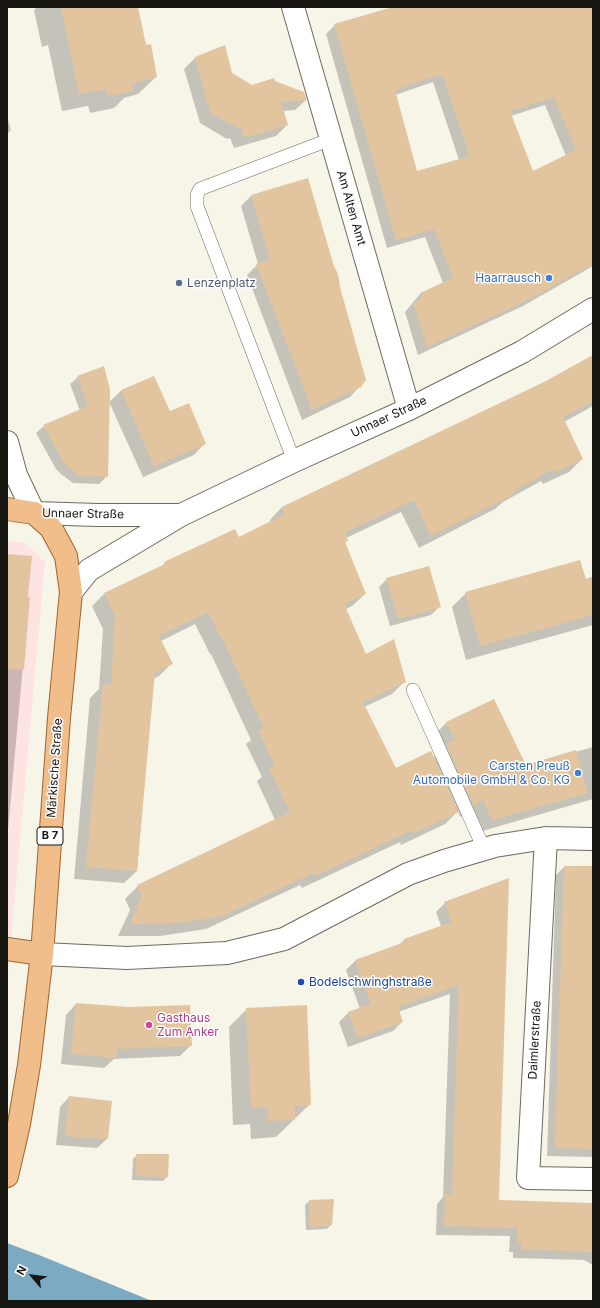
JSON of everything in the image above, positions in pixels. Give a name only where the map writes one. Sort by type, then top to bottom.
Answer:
[{"type":"main road","points":[[7,509],[34,513]]},
{"type":"main road","name":"Märkische Straße","points":[[7,1176],[19,1124],[29,1065],[42,954],[59,718],[71,592],[66,556],[51,528],[34,513]]},
{"type":"main road","points":[[7,949],[42,954]]},
{"type":"street","name":"Am Alten Amt","points":[[293,7],[409,409]]},
{"type":"street","name":"Unnaer Straße","points":[[71,592],[89,570],[180,515],[409,409],[522,352],[593,309]]},
{"type":"street","points":[[7,442],[16,475],[34,513]]},
{"type":"street","name":"Unnaer Straße","points":[[34,513],[180,515]]},
{"type":"street","points":[[42,954],[127,958],[227,953],[284,939],[408,874],[444,860],[495,846],[546,838],[593,839]]},
{"type":"street","name":"Daimlerstraße","points":[[546,838],[528,1178],[593,1179]]},
{"type":"lane","points":[[294,461],[197,206],[197,194],[200,189],[331,139]]},
{"type":"lane","points":[[413,690],[484,849]]},
{"type":"shaded area","points":[[7,541],[25,543],[45,562],[7,985]]},
{"type":"water","points":[[7,1243],[39,1255],[152,1301],[7,1301]]},
{"type":"building","points":[[61,7],[138,7],[146,45],[151,44],[157,77],[132,83],[133,91],[108,96],[106,89],[79,94]]},
{"type":"building","points":[[393,7],[593,7],[593,264],[533,297],[427,347],[413,302],[422,298],[420,293],[453,278],[434,229],[396,240],[334,24]],"holes":[[[442,74],[470,156],[417,171],[395,90]],[[554,97],[576,150],[533,171],[510,111]]]},
{"type":"building","points":[[225,45],[232,73],[252,85],[274,78],[275,81],[304,92],[307,100],[281,102],[288,125],[245,138],[241,128],[238,128],[210,112],[195,57]]},
{"type":"building","points":[[308,178],[334,266],[338,274],[340,287],[366,380],[361,387],[312,410],[256,264],[270,260],[251,195]]},
{"type":"building","points":[[593,355],[593,401],[563,417],[583,459],[556,472],[554,469],[517,489],[509,497],[431,536],[414,500],[345,532],[348,541],[345,542],[366,594],[344,604],[366,654],[394,639],[406,682],[363,702],[396,768],[431,751],[459,812],[414,833],[412,830],[315,876],[313,873],[220,917],[174,923],[130,924],[142,896],[137,885],[290,812],[269,768],[275,765],[258,731],[264,728],[224,642],[208,612],[159,636],[173,664],[155,672],[137,871],[86,867],[103,684],[111,685],[115,616],[104,593],[165,564],[164,562],[235,529],[239,537],[285,514],[282,507],[544,382]]},
{"type":"building","points":[[104,366],[110,389],[108,477],[80,476],[63,461],[43,425],[88,406],[77,376]]},
{"type":"building","points":[[154,376],[170,411],[189,403],[206,444],[154,466],[121,390]]},
{"type":"building","points":[[7,554],[32,556],[24,670],[7,669]]},
{"type":"building","points":[[580,560],[586,579],[593,576],[593,615],[480,646],[465,592]]},
{"type":"building","points":[[429,566],[441,607],[398,619],[386,578]]},
{"type":"building","points":[[494,699],[526,765],[576,750],[588,793],[492,820],[483,800],[473,805],[446,744],[455,740],[446,722]]},
{"type":"building","points":[[564,866],[593,866],[593,1149],[555,1148]]},
{"type":"building","points":[[509,878],[499,1200],[593,1203],[593,1252],[521,1249],[522,1243],[518,1243],[518,1228],[444,1226],[445,1194],[452,1194],[459,985],[398,1007],[403,1022],[358,1038],[348,1012],[371,1004],[355,960],[405,942],[404,939],[452,922],[444,902]]},
{"type":"building","points":[[76,1003],[128,1007],[190,1005],[192,1046],[117,1049],[116,1058],[71,1054]]},
{"type":"building","points":[[307,1005],[311,1105],[295,1106],[295,1120],[268,1121],[267,1107],[251,1108],[246,1008]]},
{"type":"building","points":[[69,1096],[112,1101],[108,1139],[65,1136]]},
{"type":"building","points":[[136,1154],[169,1154],[168,1177],[136,1176]]},
{"type":"building","points":[[334,1199],[332,1225],[310,1227],[309,1200]]},
{"type":"place","name":"Haarrausch","points":[[549,278]]},
{"type":"place","name":"Lenzenplatz","points":[[179,283]]},
{"type":"place","name":"Carsten Preuß Automobile GmbH & Co. KG","points":[[578,773]]},
{"type":"place","name":"Bodelschwinghstraße","points":[[301,982]]},
{"type":"place","name":"Gasthaus Zum Anker","points":[[149,1025]]}]
